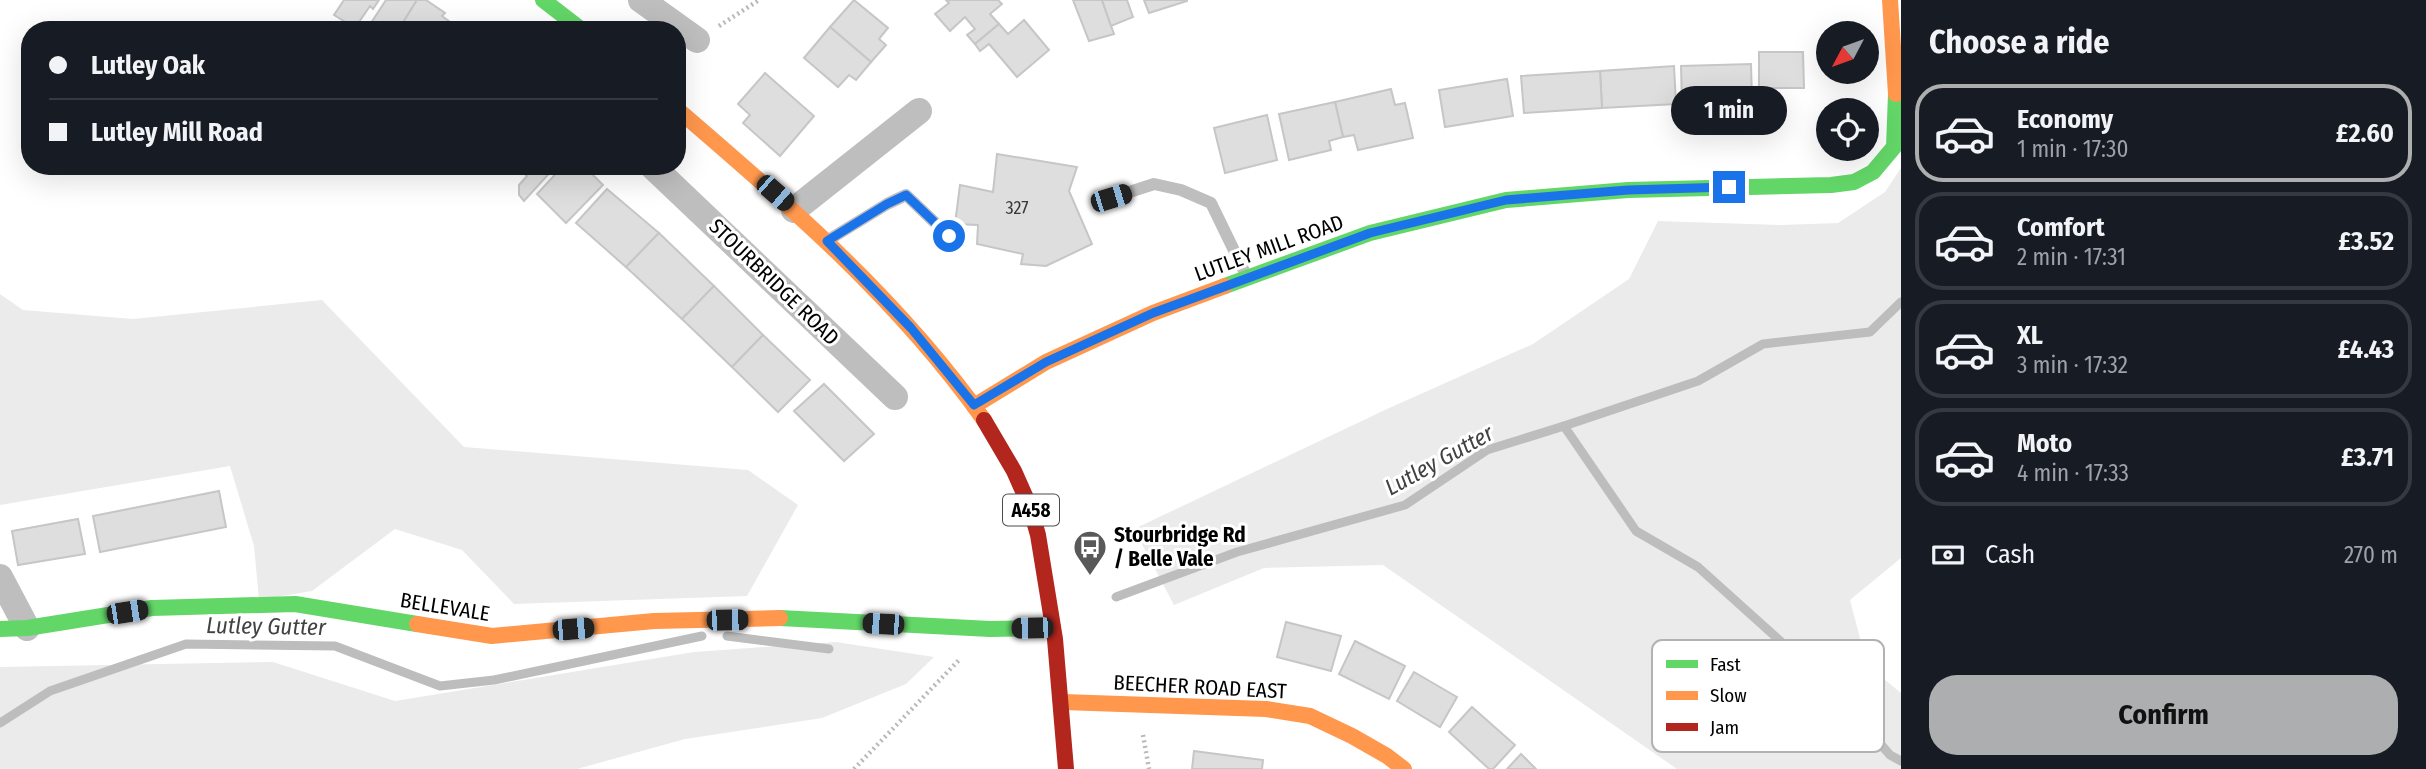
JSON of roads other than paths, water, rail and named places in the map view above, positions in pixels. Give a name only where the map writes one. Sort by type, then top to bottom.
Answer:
[{"type":"main road","name":"LUTLEY MILL ROAD","points":[[974,405],[1046,362],[1153,313],[1370,233],[1506,200],[1628,190],[1830,185],[1854,182],[1873,172],[1885,161],[1894,147],[1897,105],[1890,0]]},
{"type":"main road","name":"A458","points":[[686,116],[827,241],[911,328],[974,405],[1010,461],[1031,509],[1047,575],[1063,702],[1066,769]]},
{"type":"main road","name":"BELLEVALE","points":[[0,629],[27,628],[152,608],[295,604],[492,636],[654,621],[762,619],[990,629],[1054,628]]},
{"type":"main road","name":"BEECHER ROAD EAST","points":[[1063,702],[1266,709],[1310,716],[1352,736],[1404,769]]},
{"type":"street","points":[[641,0],[670,21]]},
{"type":"street","points":[[686,32],[697,40]]},
{"type":"street","points":[[794,210],[919,111]]},
{"type":"street","name":"STOURBRIDGE ROAD","points":[[661,175],[895,397]]},
{"type":"street","points":[[0,577],[27,628]]},
{"type":"lane","points":[[1111,198],[1154,184],[1181,190],[1211,204],[1249,279]]},
{"type":"lane","points":[[827,241],[906,195],[949,236]]},
{"type":"waterway","points":[[1564,426],[1698,381],[1763,344],[1870,332],[1901,302]]},
{"type":"waterway","name":"Lutley Gutter","points":[[1116,597],[1237,552],[1405,505],[1487,450],[1564,426],[1636,531],[1698,567],[1779,640]]},
{"type":"waterway","name":"Lutley Gutter","points":[[0,723],[50,691],[186,644],[335,646],[440,686],[494,680],[702,636]]},
{"type":"waterway","name":"Lutley Gutter","points":[[727,636],[829,649]]},
{"type":"waterway","name":"Lutley Gutter","points":[[1884,748],[1901,761]]},
{"type":"place","name":"Stourbridge Rd / Belle Vale","points":[[1090,577]]}]
